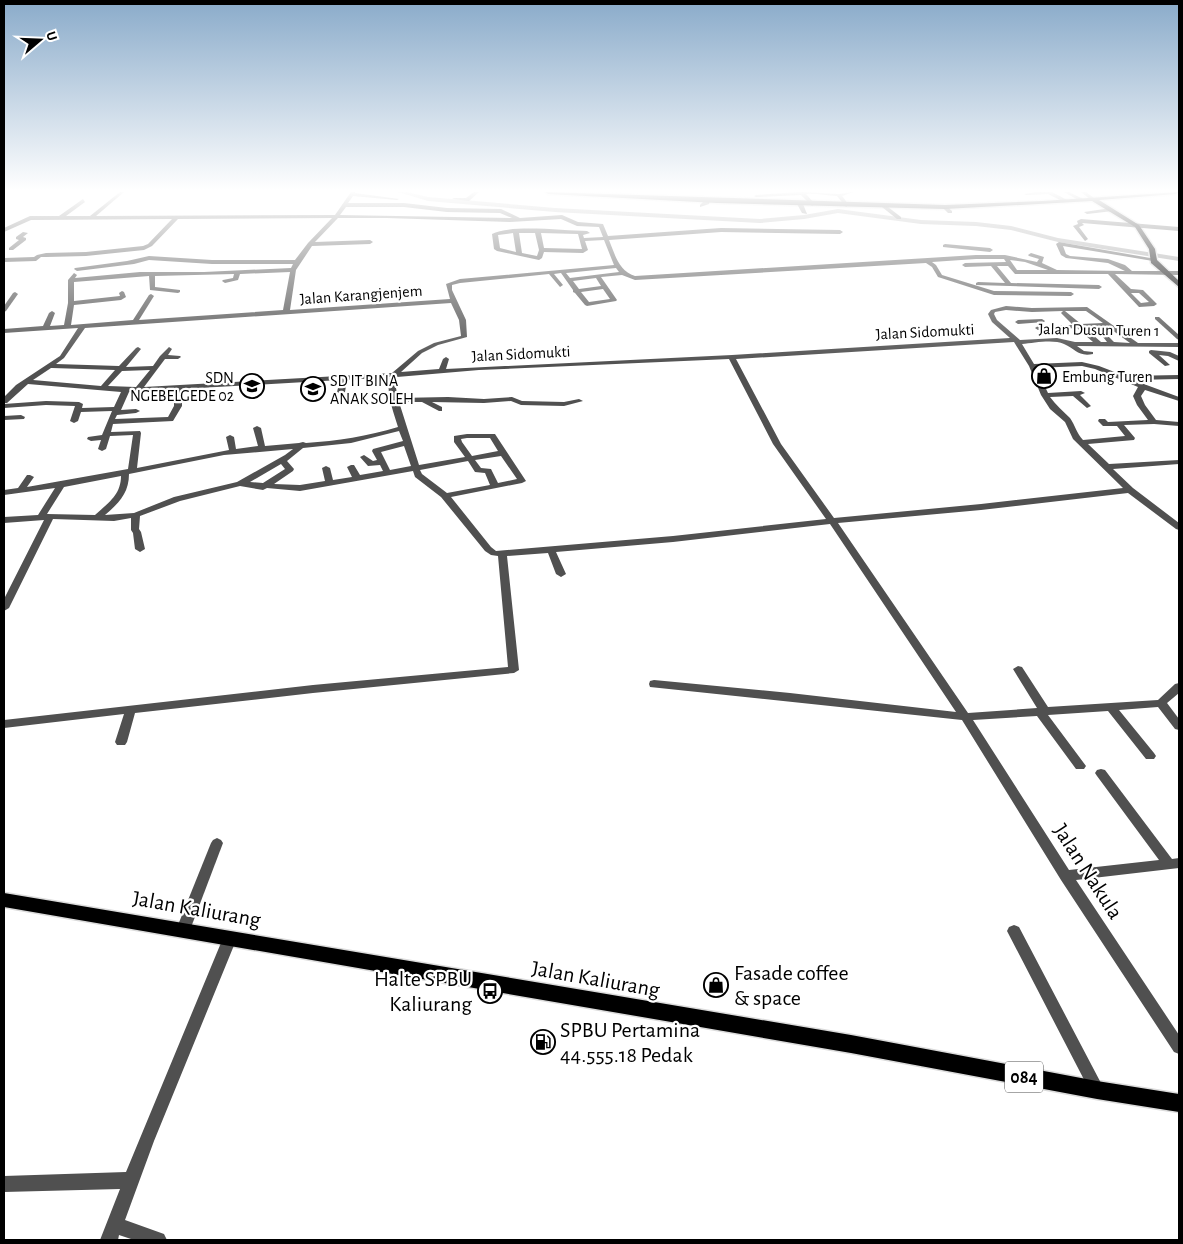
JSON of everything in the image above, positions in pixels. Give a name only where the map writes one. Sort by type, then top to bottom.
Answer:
[{"type":"main road","points":[[1152,250],[1153,258],[1165,273],[1179,285]]},
{"type":"main road","name":"Jalan Kaliurang","points":[[4,900],[860,1046],[1179,1104]]},
{"type":"street","points":[[4,260],[36,259],[46,255],[86,254],[117,250]]},
{"type":"street","points":[[286,313],[293,270],[306,250]]},
{"type":"street","points":[[501,250],[540,258],[542,250]]},
{"type":"street","points":[[519,250],[520,255]]},
{"type":"street","points":[[611,250],[617,266],[625,275]]},
{"type":"street","points":[[981,250],[982,257]]},
{"type":"street","points":[[993,250],[999,251],[1015,272],[1179,273]]},
{"type":"street","points":[[1062,250],[1064,255],[1068,257],[1114,261],[1122,264],[1130,272]]},
{"type":"street","points":[[1100,250],[1153,258]]},
{"type":"street","points":[[67,327],[71,301],[71,280],[80,258],[86,254]]},
{"type":"street","points":[[1031,254],[1042,258],[1039,264]]},
{"type":"street","points":[[568,280],[625,275],[640,278],[953,258],[1004,257],[1039,264],[1056,272],[1077,300]]},
{"type":"street","points":[[77,269],[149,258],[212,262],[297,262]]},
{"type":"street","points":[[953,258],[976,274],[1004,278]]},
{"type":"street","points":[[927,261],[934,266],[940,276],[994,293],[1071,294]]},
{"type":"street","points":[[129,262],[162,263],[153,276],[152,289],[178,290]]},
{"type":"street","points":[[992,264],[1008,284]]},
{"type":"street","points":[[965,265],[1009,264]]},
{"type":"street","points":[[1103,264],[1122,264]]},
{"type":"street","points":[[1016,265],[1023,272]]},
{"type":"street","name":"Jalan Karangjenjem","points":[[4,331],[67,327],[103,328],[134,322],[454,301],[448,286],[452,283],[617,266]]},
{"type":"street","points":[[71,280],[131,275],[153,276],[293,270]]},
{"type":"street","points":[[562,271],[586,303],[591,304],[614,300],[598,278]]},
{"type":"street","points":[[550,272],[560,285]]},
{"type":"street","points":[[1108,272],[1129,290],[1141,291],[1154,304],[1151,306],[1139,305],[1126,291],[1129,290]]},
{"type":"street","points":[[225,281],[236,280],[238,273]]},
{"type":"street","points":[[969,284],[1100,287]]},
{"type":"street","points":[[1024,284],[1032,293]]},
{"type":"street","points":[[576,291],[605,287]]},
{"type":"street","points":[[71,301],[121,298],[123,297],[122,292]]},
{"type":"street","points":[[4,310],[15,294]]},
{"type":"street","points":[[71,301],[98,295]]},
{"type":"street","points":[[134,322],[151,296]]},
{"type":"street","points":[[454,301],[464,323],[464,338],[430,346],[394,375],[392,384],[397,413],[414,468],[421,479],[445,496],[488,549],[502,554],[673,539],[1130,490]]},
{"type":"street","points":[[373,306],[373,315]]},
{"type":"street","points":[[1167,365],[1087,309],[1032,310],[1006,308],[993,311],[991,314],[994,321],[1016,341],[1032,366],[1045,395],[1068,421],[1076,437],[1130,490],[1178,524]]},
{"type":"street","points":[[1018,322],[1042,321],[1032,310]]},
{"type":"street","points":[[46,328],[52,313]]},
{"type":"street","points":[[1064,313],[1116,353]]},
{"type":"street","points":[[1157,318],[1178,336]]},
{"type":"street","points":[[1044,341],[1037,331],[1109,325]]},
{"type":"street","points":[[4,401],[52,366],[70,348],[82,327]]},
{"type":"street","points":[[1103,333],[1105,344]]},
{"type":"street","name":"Jalan Dusun Turen 1","points":[[1016,341],[1057,340],[1068,344],[1179,345]]},
{"type":"street","name":"Jalan Sidomukti","points":[[28,382],[55,394],[102,389],[126,390],[394,375],[479,368],[732,357],[1016,341]]},
{"type":"street","points":[[1068,344],[1088,353],[1098,364],[1097,367]]},
{"type":"street","points":[[1135,344],[1138,352]]},
{"type":"street","points":[[139,388],[169,349]]},
{"type":"street","points":[[102,389],[138,350]]},
{"type":"street","points":[[1151,352],[1170,354],[1179,359]]},
{"type":"street","points":[[162,357],[178,357]]},
{"type":"street","name":"Jalan Nakula","points":[[732,357],[777,444],[832,521],[965,717],[1066,876],[1179,1046]]},
{"type":"street","points":[[441,372],[446,359]]},
{"type":"street","points":[[1032,366],[1073,364],[1097,367],[1145,388],[1179,399]]},
{"type":"street","points":[[52,366],[122,369],[155,368]]},
{"type":"street","points":[[1123,378],[1179,376]]},
{"type":"street","points":[[341,392],[344,377]]},
{"type":"street","points":[[1146,378],[1154,390]]},
{"type":"street","points":[[110,422],[170,419],[178,406],[178,386]]},
{"type":"street","points":[[1145,388],[1140,389],[1137,396],[1141,405],[1154,422]]},
{"type":"street","points":[[102,449],[110,422],[126,390]]},
{"type":"street","points":[[1045,395],[1078,393],[1087,406]]},
{"type":"street","points":[[4,406],[55,394],[79,404],[74,421]]},
{"type":"street","points":[[423,399],[439,409]]},
{"type":"street","points":[[395,400],[484,401],[512,399],[517,402],[534,400],[564,404],[579,401]]},
{"type":"street","points":[[78,410],[136,411]]},
{"type":"street","points":[[4,418],[18,420],[4,424]]},
{"type":"street","points":[[1102,421],[1106,424],[1154,422],[1179,424]]},
{"type":"street","points":[[1082,442],[1131,438],[1119,424]]},
{"type":"street","points":[[257,428],[262,448]]},
{"type":"street","points":[[4,492],[61,486],[233,452],[361,438],[403,428]]},
{"type":"street","points":[[91,439],[106,435],[137,433],[126,485],[120,497],[98,517]]},
{"type":"street","points":[[445,496],[522,481],[491,435],[457,438],[478,470],[487,471],[495,486]]},
{"type":"street","points":[[230,437],[233,452]]},
{"type":"street","points":[[388,473],[376,451],[406,443]]},
{"type":"street","points":[[4,520],[46,517],[114,518],[136,515],[177,499],[240,484],[282,461],[303,444]]},
{"type":"street","points":[[240,484],[300,488],[503,453]]},
{"type":"street","points":[[364,458],[371,464],[382,462]]},
{"type":"street","points":[[263,486],[290,469],[282,461]]},
{"type":"street","points":[[1106,467],[1179,462]]},
{"type":"street","points":[[350,467],[358,478]]},
{"type":"street","points":[[326,468],[330,483]]},
{"type":"street","points":[[21,490],[30,477]]},
{"type":"street","points":[[4,605],[61,486]]},
{"type":"street","points":[[136,515],[135,530],[140,549]]},
{"type":"street","points":[[551,550],[560,574]]},
{"type":"street","points":[[4,724],[313,689],[514,670],[502,554]]},
{"type":"street","points":[[1018,668],[1043,712],[1080,766]]},
{"type":"street","points":[[654,684],[965,717],[1161,702],[1179,687]]},
{"type":"street","points":[[1161,702],[1176,716],[1179,726]]},
{"type":"street","points":[[1112,707],[1150,756]]},
{"type":"street","points":[[124,742],[134,709]]},
{"type":"street","points":[[1101,773],[1174,864]]},
{"type":"street","points":[[183,930],[216,843]]},
{"type":"street","points":[[1066,876],[1174,864]]},
{"type":"street","points":[[1014,931],[1097,1090]]},
{"type":"street","points":[[158,1240],[112,1233],[230,938]]},
{"type":"street","points":[[4,1184],[132,1180]]},
{"type":"waterway","points":[[1122,250],[1179,259]]},
{"type":"place","name":"Embung Turen","points":[[1044,376]]},
{"type":"place","name":"SDN NGEBELGEDE 02","points":[[252,386]]},
{"type":"place","name":"SD IT BINA ANAK SOLEH","points":[[313,389]]},
{"type":"place","name":"Fasade coffee & space","points":[[716,985]]},
{"type":"place","name":"Halte SPBU Kaliurang","points":[[490,991]]},
{"type":"place","name":"SPBU Pertamina 44.555.18 Pedak","points":[[543,1042]]}]
